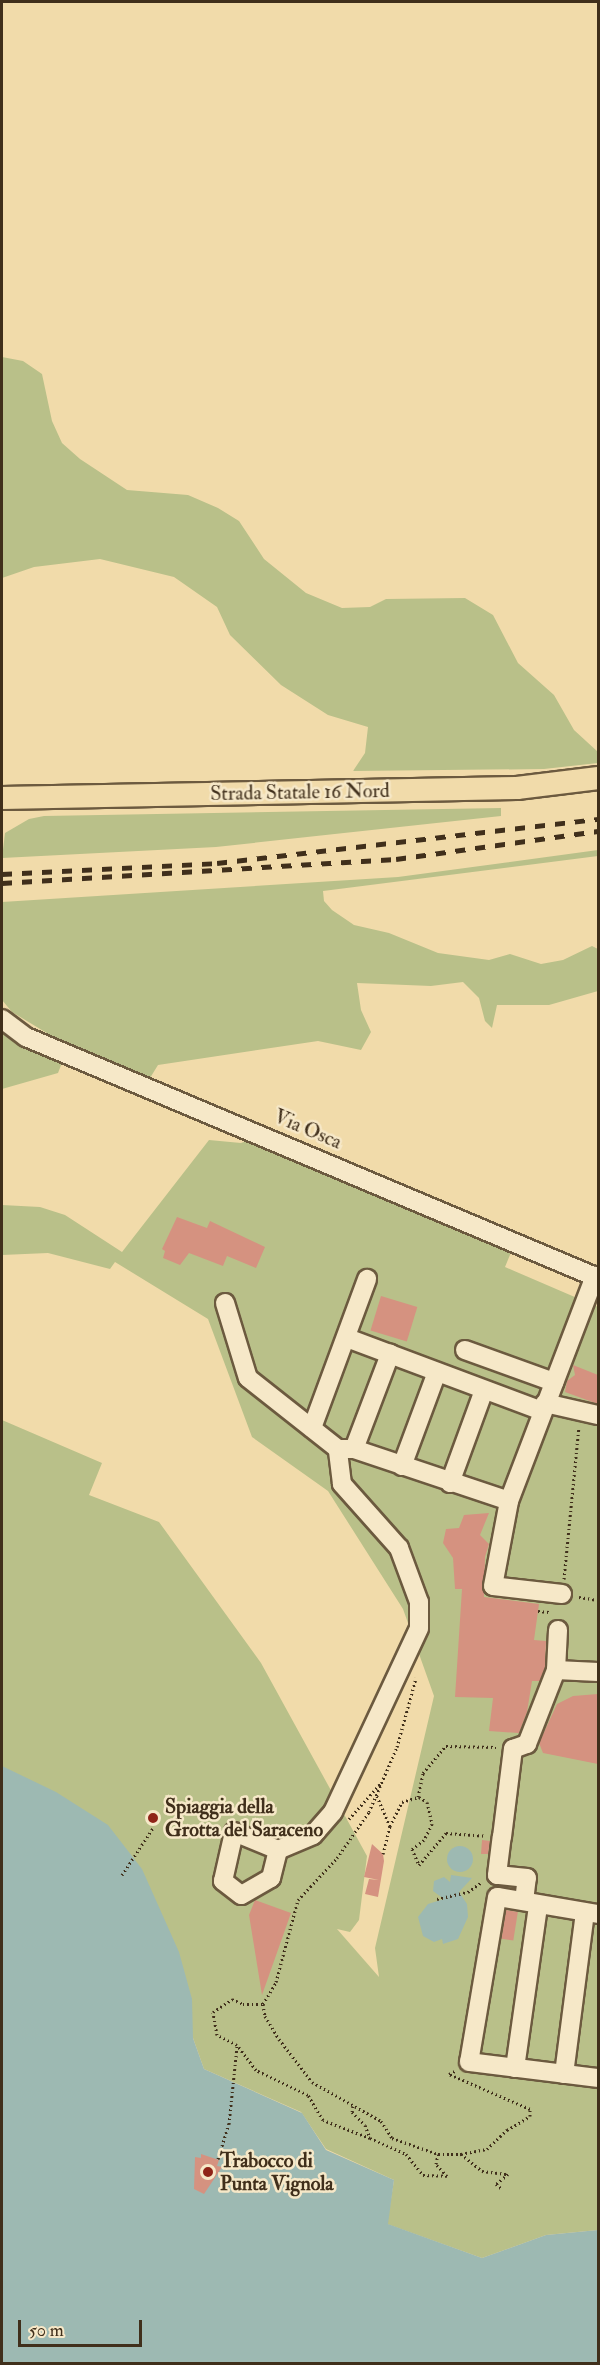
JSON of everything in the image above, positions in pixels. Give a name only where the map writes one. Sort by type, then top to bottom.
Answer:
[{"type":"main road","name":"Strada Statale 16 Nord","points":[[2,798],[517,788],[598,778]]},
{"type":"street","name":"Via Osca","points":[[2,1019],[26,1037],[597,1277]]},
{"type":"street","points":[[562,1594],[493,1586],[509,1501],[597,1277]]},
{"type":"street","points":[[312,1428],[367,1279]]},
{"type":"street","points":[[225,1303],[248,1378],[312,1428],[346,1449],[509,1501]]},
{"type":"street","points":[[347,1338],[484,1390],[544,1407],[590,1414]]},
{"type":"street","points":[[465,1350],[554,1382]]},
{"type":"street","points":[[278,1850],[313,1835],[333,1812],[419,1628],[419,1602],[399,1548],[342,1484],[346,1449],[390,1354]]},
{"type":"street","points":[[402,1466],[437,1372]]},
{"type":"street","points":[[450,1483],[484,1390]]},
{"type":"street","points":[[514,2068],[531,1903],[527,1878],[497,1875],[513,1749],[527,1744],[556,1670],[558,1630]]},
{"type":"street","points":[[556,1670],[598,1672]]},
{"type":"street","points":[[564,2074],[595,1910],[497,1897],[494,1903],[469,2062],[514,2068],[564,2074],[598,2078]]},
{"type":"path","points":[[562,1594],[590,1414]]},
{"type":"path","points":[[416,1671],[397,1747],[376,1794],[336,1858],[298,1900],[276,1982],[263,2004],[265,2016],[279,2039],[312,2082],[381,2121],[392,2138],[438,2154],[461,2154],[488,2149],[507,2130],[530,2116],[530,2109],[449,2074],[469,2062]]},
{"type":"path","points":[[418,1797],[423,1773],[446,1746],[461,1744],[513,1749]]},
{"type":"path","points":[[376,1794],[390,1826]]},
{"type":"path","points":[[383,1854],[390,1826],[402,1802],[418,1797],[427,1802],[432,1824],[424,1840],[412,1849],[419,1865],[446,1833],[502,1837]]},
{"type":"path","points":[[122,1875],[153,1828]]},
{"type":"path","points":[[437,1899],[468,1892],[485,1879]]},
{"type":"path","points":[[263,2004],[243,2004],[232,1999],[213,2012],[217,2035],[237,2045],[256,2070],[308,2096],[323,2120],[406,2154],[423,2175],[447,2176],[436,2164],[438,2154]]},
{"type":"path","points":[[218,2159],[229,2124],[237,2045]]},
{"type":"path","points":[[353,2106],[352,2112],[365,2125],[370,2138]]},
{"type":"path","points":[[461,2154],[482,2171],[508,2174],[496,2184],[502,2189]]},
{"type":"green space","points":[[2,357],[23,361],[42,374],[52,421],[62,443],[80,459],[127,490],[188,495],[218,508],[239,521],[264,559],[306,593],[342,608],[370,607],[386,599],[465,598],[493,615],[518,663],[554,695],[574,730],[598,752],[598,763],[544,769],[353,771],[365,753],[368,727],[328,715],[281,685],[230,635],[217,607],[174,577],[100,559],[34,567],[2,578]]},
{"type":"green space","points":[[501,808],[501,816],[216,847],[2,858],[5,833],[29,819],[44,816]]},
{"type":"green space","points":[[598,850],[598,856],[323,891],[324,901],[332,910],[354,925],[389,933],[438,953],[489,960],[510,954],[541,964],[563,960],[592,946],[598,949],[598,991],[549,1005],[497,1005],[492,1028],[485,1021],[479,998],[463,982],[431,986],[357,983],[361,1010],[371,1032],[361,1050],[318,1041],[158,1065],[150,1078],[60,1041],[12,1012],[2,1000],[2,902],[398,877]]},
{"type":"green space","points":[[2,1027],[63,1060],[58,1073],[2,1089]]},
{"type":"green space","points":[[209,1140],[241,1143],[249,1140],[512,1250],[505,1267],[598,1307],[598,2230],[546,2235],[482,2258],[387,2224],[394,2180],[326,2149],[301,2112],[204,2069],[193,2038],[2,1769],[2,1420],[102,1463],[89,1495],[159,1522],[261,1663],[367,1856],[359,1920],[350,1932],[337,1929],[379,1977],[375,1948],[434,1696],[403,1609],[328,1491],[252,1437],[208,1319],[115,1262],[110,1269],[48,1253],[2,1255],[2,1205],[40,1207],[65,1215],[122,1252]]},
{"type":"water","points":[[2,1766],[56,1792],[108,1825],[142,1869],[179,1952],[192,1999],[193,2038],[204,2069],[302,2113],[326,2150],[394,2180],[388,2224],[482,2258],[546,2235],[598,2230],[598,2363],[2,2364]]},
{"type":"water","points":[[460,1846],[469,1850],[473,1859],[469,1868],[460,1872],[451,1868],[447,1859],[451,1850]]},
{"type":"water","points":[[451,1875],[472,1878],[459,1892],[467,1904],[468,1917],[458,1939],[443,1944],[442,1939],[434,1942],[423,1936],[418,1917],[428,1904],[444,1899],[433,1891],[434,1881],[444,1877],[450,1882]]},
{"type":"building","points":[[177,1217],[207,1228],[210,1221],[265,1247],[256,1268],[227,1256],[223,1266],[189,1253],[180,1265],[163,1258],[165,1251],[162,1249]]},
{"type":"building","points":[[381,1296],[417,1307],[407,1342],[370,1330]]},
{"type":"building","points":[[573,1365],[598,1375],[598,1404],[565,1392],[567,1381],[575,1375]]},
{"type":"building","points":[[489,1513],[480,1535],[489,1544],[485,1557],[484,1597],[539,1604],[534,1640],[546,1641],[545,1668],[540,1681],[532,1681],[527,1712],[519,1733],[489,1731],[493,1698],[455,1697],[462,1589],[455,1589],[453,1558],[443,1543],[446,1529],[459,1528],[464,1515]]},
{"type":"building","points":[[598,1694],[598,1764],[543,1753],[539,1743],[557,1704],[573,1696]]},
{"type":"building","points":[[482,1840],[490,1841],[488,1854],[481,1854]]},
{"type":"building","points":[[372,1844],[383,1854],[384,1861],[378,1897],[365,1894],[369,1879],[379,1880],[364,1877]]},
{"type":"building","points":[[255,1900],[291,1913],[262,1995],[249,1915]]},
{"type":"building","points":[[506,1910],[518,1912],[513,1941],[501,1939]]},
{"type":"building","name":"Trabocco di Punta Vignola","points":[[201,2154],[219,2160],[217,2166],[222,2167],[204,2194],[194,2189],[195,2157],[201,2158]]},
{"type":"railway","points":[[2,874],[217,863],[598,819]]},
{"type":"railway","points":[[2,883],[396,859],[598,831]]},
{"type":"place","name":"Spiaggia della Grotta del Saraceno","points":[[153,1818]]},
{"type":"place","name":"Trabocco di Punta Vignola","points":[[208,2172]]}]
